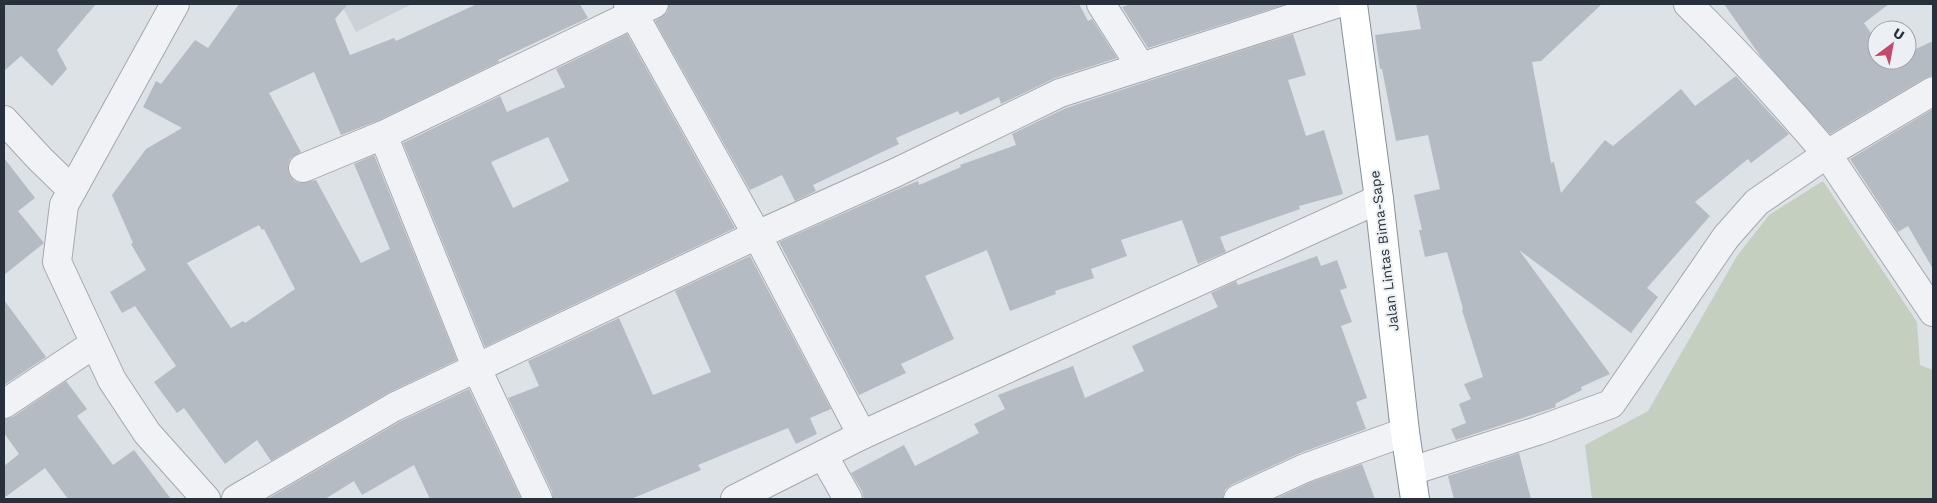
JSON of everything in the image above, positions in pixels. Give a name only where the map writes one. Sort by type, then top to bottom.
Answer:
[{"type":"highway","name":"Jalan Lintas Bima-Sape","points":[[1353,4],[1379,199],[1414,499]]},
{"type":"street","points":[[175,4],[64,205],[57,262],[112,380],[147,433],[206,499]]},
{"type":"street","points":[[1101,4],[1141,67]]},
{"type":"street","points":[[236,499],[394,407],[757,235],[897,172],[1060,93],[1336,4]]},
{"type":"street","points":[[1688,4],[1754,71],[1827,154],[1933,312]]},
{"type":"street","points":[[303,168],[383,135],[638,7],[862,435]]},
{"type":"street","points":[[1411,471],[1536,431],[1611,404],[1732,230],[1757,202],[1827,154],[1933,91]]},
{"type":"street","points":[[8,133],[72,190]]},
{"type":"street","points":[[383,135],[477,369],[538,499]]},
{"type":"street","points":[[735,499],[862,435],[1379,199]]},
{"type":"street","points":[[4,404],[94,344]]},
{"type":"street","points":[[1238,499],[1305,468],[1405,432]]},
{"type":"street","points":[[823,455],[848,499]]},
{"type":"shaded area","points":[[341,4],[412,4],[356,32]]},
{"type":"green space","points":[[1823,181],[1917,322],[1920,365],[1933,370],[1933,499],[1592,499],[1585,445],[1648,411],[1737,256],[1769,215]]},
{"type":"building","points":[[4,4],[96,4],[57,50],[67,69],[52,86],[21,56],[4,71]]},
{"type":"building","points":[[239,4],[348,4],[335,19],[350,55],[394,38],[396,41],[477,4],[580,4],[588,18],[498,60],[499,62],[377,121],[341,135],[314,72],[269,93],[301,152],[290,159],[288,166],[289,174],[294,181],[300,183],[316,180],[361,263],[390,249],[354,164],[374,155],[457,360],[386,394],[271,461],[257,440],[225,464],[184,408],[177,413],[154,382],[176,366],[135,306],[122,313],[110,292],[146,270],[131,244],[133,243],[112,195],[146,149],[182,128],[143,107],[156,81],[161,84],[195,40],[208,48]],"holes":[[[259,225],[262,230],[264,229],[295,289],[245,323],[243,321],[231,328],[187,263]]]},
{"type":"building","points":[[669,4],[1079,4],[1088,21],[1092,19],[1117,58],[1055,78],[1001,104],[999,97],[960,115],[958,111],[896,138],[899,144],[813,185],[816,191],[795,201],[782,175],[750,190],[655,21],[667,13]]},
{"type":"building","points":[[1131,4],[1284,5],[1148,48],[1122,7]]},
{"type":"building","points":[[1416,4],[1602,4],[1541,61],[1532,62],[1551,163],[1554,162],[1561,193],[1605,140],[1613,146],[1681,89],[1695,106],[1736,76],[1789,134],[1751,163],[1748,159],[1695,202],[1710,216],[1647,288],[1658,297],[1631,333],[1519,250],[1610,374],[1581,387],[1582,390],[1555,404],[1556,407],[1456,440],[1451,429],[1466,423],[1459,404],[1471,399],[1464,384],[1483,377],[1462,310],[1447,252],[1425,257],[1419,230],[1422,230],[1414,195],[1440,189],[1428,135],[1396,141],[1382,69],[1380,69],[1375,35],[1421,29]]},
{"type":"building","points":[[1724,4],[1889,4],[1864,23],[1867,27],[1867,70],[1917,70],[1917,48],[1933,41],[1933,75],[1830,134],[1761,57]]},
{"type":"building","points":[[627,34],[735,228],[485,347],[403,143],[500,96],[507,112],[565,87],[556,69]],"holes":[[[548,137],[569,181],[513,208],[491,162]]]},
{"type":"building","points":[[1293,34],[1306,75],[1288,80],[1306,136],[1324,130],[1343,194],[1299,206],[1300,209],[1220,237],[1226,252],[1198,264],[1182,220],[1121,240],[1127,256],[1091,269],[1094,278],[1055,291],[1056,294],[1010,311],[987,250],[925,276],[954,339],[901,364],[906,373],[859,395],[779,242],[896,190],[918,181],[919,185],[961,167],[960,165],[1016,145],[1012,134],[1066,108]]},
{"type":"building","points":[[1933,109],[1933,269],[1908,226],[1898,232],[1850,159]]},
{"type":"building","points":[[4,158],[35,198],[18,211],[44,243],[4,275]]},
{"type":"building","points":[[750,256],[831,409],[810,418],[817,434],[796,444],[788,428],[698,465],[701,470],[631,499],[553,499],[552,492],[508,398],[539,386],[528,361],[619,318],[653,395],[711,372],[675,291]]},
{"type":"building","points":[[1317,256],[1321,266],[1337,260],[1347,288],[1340,290],[1352,322],[1341,326],[1367,398],[1356,402],[1366,429],[1300,453],[1231,485],[1225,490],[1223,499],[864,499],[862,491],[851,473],[904,445],[915,466],[979,433],[974,424],[1005,409],[998,395],[1073,366],[1085,398],[1144,371],[1132,346],[1218,307],[1211,293],[1236,281],[1238,285]]},
{"type":"building","points":[[4,300],[46,357],[4,385]]},
{"type":"building","points":[[66,381],[87,409],[77,416],[113,465],[134,450],[171,499],[68,499],[45,468],[4,498],[4,466],[19,454],[4,433],[4,419],[13,417]]},
{"type":"building","points":[[469,389],[521,499],[430,499],[414,465],[362,495],[354,481],[325,499],[267,499],[401,421]]},
{"type":"building","points":[[1519,453],[1531,499],[1454,499],[1448,476]]},
{"type":"building","points":[[1362,464],[1375,499],[1275,499],[1311,482]]}]
